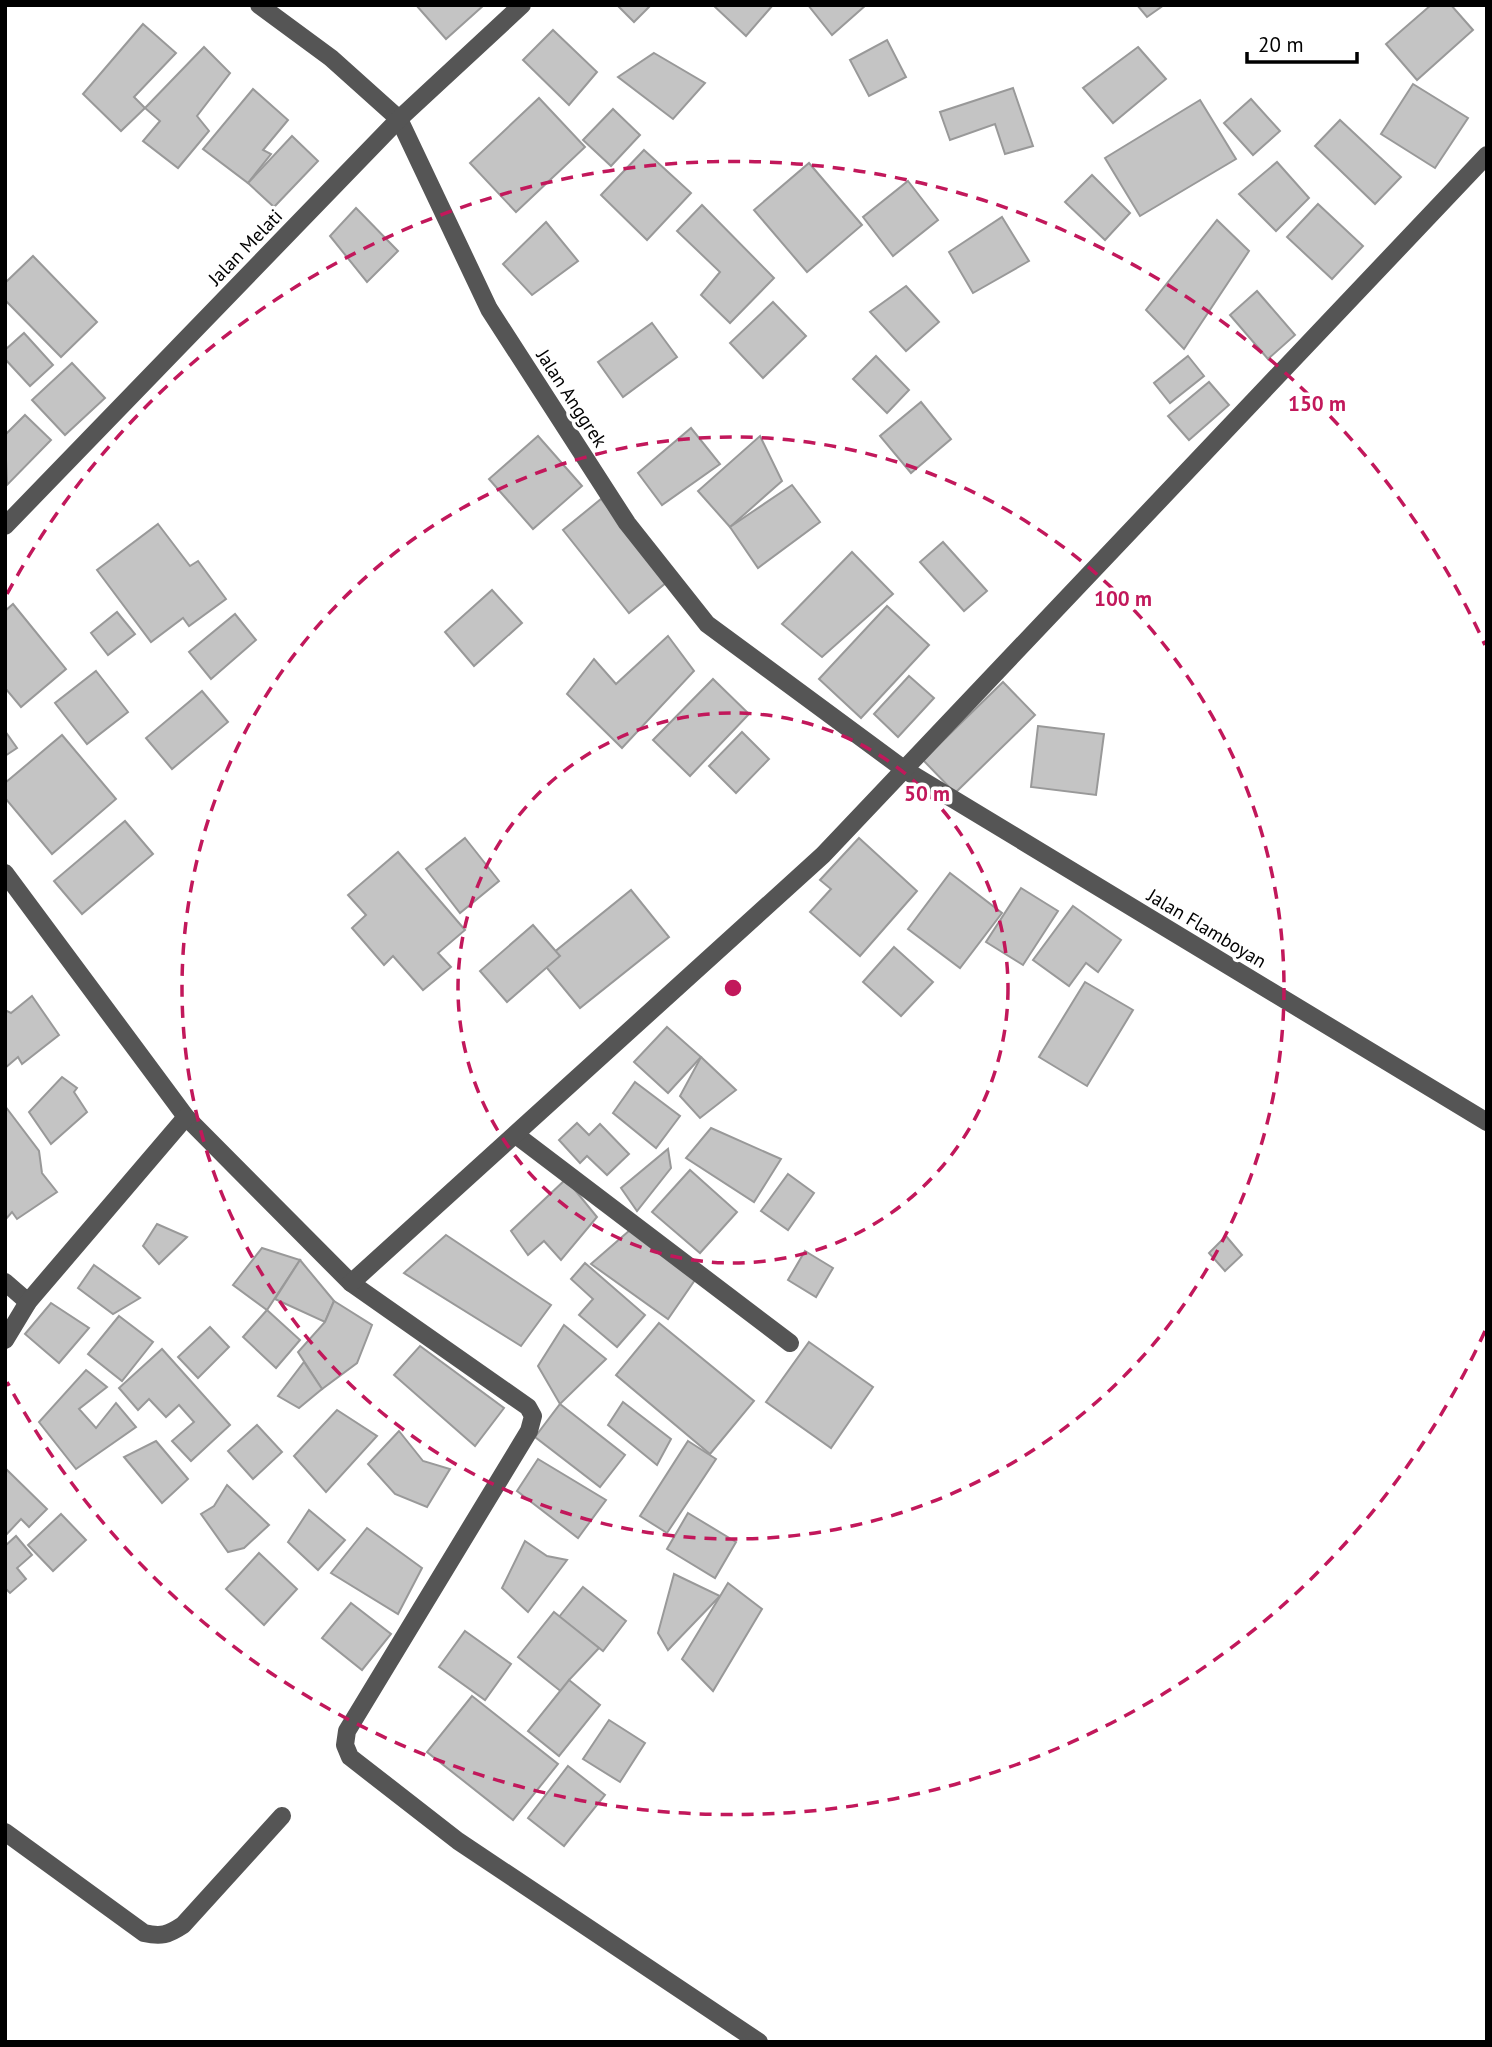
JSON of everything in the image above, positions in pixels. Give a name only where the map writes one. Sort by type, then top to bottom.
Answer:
[{"type":"street","name":"Jalan Anggrek","points":[[259,5],[331,58],[399,119],[489,309],[627,523],[707,624],[905,770]]},
{"type":"street","name":"Jalan Melati","points":[[5,526],[399,119],[523,5]]},
{"type":"street","points":[[351,1283],[823,855],[1487,155]]},
{"type":"street","name":"Jalan Flamboyan","points":[[905,770],[1487,1122]]},
{"type":"street","points":[[5,873],[186,1117],[351,1283],[528,1407],[533,1416],[529,1431],[347,1731],[345,1745],[350,1758],[458,1841],[759,2042]]},
{"type":"street","points":[[5,1340],[28,1302],[186,1117]]},
{"type":"street","points":[[516,1135],[790,1342]]},
{"type":"street","points":[[5,1282],[28,1302]]},
{"type":"street","points":[[5,1832],[144,1933],[158,1937],[169,1934],[183,1924],[282,1816]]},
{"type":"building","points":[[416,5],[484,5],[446,39]]},
{"type":"building","points":[[617,5],[651,5],[634,22]]},
{"type":"building","points":[[713,5],[773,5],[746,36]]},
{"type":"building","points":[[808,5],[866,5],[832,35]]},
{"type":"building","points":[[1137,5],[1164,5],[1147,17]]},
{"type":"building","points":[[1431,5],[1451,5],[1473,30],[1417,80],[1386,44]]},
{"type":"building","points":[[143,24],[176,53],[134,97],[145,108],[121,131],[83,94]]},
{"type":"building","points":[[553,30],[597,72],[569,105],[523,60]]},
{"type":"building","points":[[887,40],[906,77],[869,96],[850,60]]},
{"type":"building","points":[[204,47],[230,73],[197,116],[209,131],[178,168],[143,141],[160,121],[145,108]]},
{"type":"building","points":[[1138,47],[1166,79],[1113,123],[1083,88]]},
{"type":"building","points":[[654,53],[705,83],[673,119],[618,77]]},
{"type":"building","points":[[1413,84],[1468,118],[1435,168],[1381,134]]},
{"type":"building","points":[[1013,88],[1033,146],[1005,154],[995,124],[950,140],[940,112]]},
{"type":"building","points":[[253,89],[288,120],[263,150],[271,154],[248,183],[203,149]]},
{"type":"building","points":[[539,98],[585,147],[516,212],[470,163]]},
{"type":"building","points":[[1251,99],[1280,131],[1253,155],[1224,123]]},
{"type":"building","points":[[1200,100],[1236,159],[1140,216],[1105,158]]},
{"type":"building","points":[[613,109],[640,135],[611,166],[583,140]]},
{"type":"building","points":[[1340,120],[1401,177],[1375,204],[1315,146]]},
{"type":"building","points":[[292,136],[318,161],[274,207],[248,183]]},
{"type":"building","points":[[644,150],[691,193],[647,240],[601,195]]},
{"type":"building","points":[[1277,162],[1309,198],[1276,231],[1239,194]]},
{"type":"building","points":[[809,163],[862,225],[807,272],[754,210]]},
{"type":"building","points":[[1092,175],[1130,213],[1105,240],[1065,202]]},
{"type":"building","points":[[908,181],[938,220],[893,256],[863,217]]},
{"type":"building","points":[[1318,204],[1363,246],[1332,279],[1287,237]]},
{"type":"building","points":[[702,205],[774,278],[730,323],[701,295],[720,272],[677,231]]},
{"type":"building","points":[[356,208],[398,251],[367,282],[330,236]]},
{"type":"building","points":[[1002,217],[1029,261],[973,293],[949,252]]},
{"type":"building","points":[[1217,220],[1249,251],[1184,349],[1146,310]]},
{"type":"building","points":[[546,222],[578,261],[532,295],[503,264]]},
{"type":"building","points":[[33,256],[97,322],[61,357],[5,300],[5,283]]},
{"type":"building","points":[[906,286],[939,322],[906,351],[870,312]]},
{"type":"building","points":[[1257,291],[1295,335],[1268,359],[1230,315]]},
{"type":"building","points":[[773,302],[806,336],[763,378],[730,343]]},
{"type":"building","points":[[652,323],[677,357],[623,397],[598,362]]},
{"type":"building","points":[[24,333],[53,365],[30,386],[5,359],[5,350]]},
{"type":"building","points":[[876,356],[909,390],[887,413],[853,379]]},
{"type":"building","points":[[1188,356],[1204,376],[1170,403],[1154,383]]},
{"type":"building","points":[[72,363],[105,398],[65,435],[32,400]]},
{"type":"building","points":[[1209,382],[1229,405],[1189,440],[1168,416]]},
{"type":"building","points":[[921,402],[951,439],[911,473],[880,436]]},
{"type":"building","points":[[25,415],[51,440],[7,485],[5,435]]},
{"type":"building","points":[[691,428],[720,464],[662,505],[638,473]]},
{"type":"building","points":[[538,436],[582,486],[533,529],[489,479]]},
{"type":"building","points":[[760,436],[782,481],[730,527],[698,491]]},
{"type":"building","points":[[792,485],[820,522],[758,568],[730,527]]},
{"type":"building","points":[[601,499],[667,582],[629,613],[563,530]]},
{"type":"building","points":[[158,524],[190,566],[198,561],[226,599],[189,626],[183,618],[151,642],[97,570]]},
{"type":"building","points":[[943,542],[987,591],[964,611],[920,562]]},
{"type":"building","points":[[852,552],[893,594],[822,657],[782,624]]},
{"type":"building","points":[[492,590],[522,623],[474,666],[445,632]]},
{"type":"building","points":[[13,604],[66,669],[21,707],[5,688],[5,611]]},
{"type":"building","points":[[887,606],[929,645],[861,718],[819,679]]},
{"type":"building","points":[[117,612],[135,634],[108,655],[91,633]]},
{"type":"building","points":[[235,614],[256,640],[211,679],[189,652]]},
{"type":"building","points":[[668,636],[694,671],[622,748],[567,694],[594,659],[616,684]]},
{"type":"building","points":[[96,671],[128,712],[87,744],[55,703]]},
{"type":"building","points":[[909,676],[934,698],[898,737],[874,714]]},
{"type":"building","points":[[713,679],[749,714],[690,776],[653,740]]},
{"type":"building","points":[[1003,682],[1035,715],[955,793],[923,760]]},
{"type":"building","points":[[202,691],[228,722],[172,769],[146,738]]},
{"type":"building","points":[[1038,726],[1104,734],[1096,795],[1031,787]]},
{"type":"building","points":[[5,731],[17,748],[5,756]]},
{"type":"building","points":[[742,732],[769,759],[736,793],[709,766]]},
{"type":"building","points":[[62,735],[116,799],[52,854],[5,798],[5,783]]},
{"type":"building","points":[[125,821],[153,854],[82,914],[54,881]]},
{"type":"building","points":[[465,838],[499,881],[460,913],[426,869]]},
{"type":"building","points":[[859,838],[917,891],[860,956],[810,912],[831,889],[820,880]]},
{"type":"building","points":[[398,852],[465,930],[438,953],[451,967],[423,990],[393,956],[384,965],[352,928],[366,915],[348,895]]},
{"type":"building","points":[[950,873],[1002,913],[960,968],[908,929]]},
{"type":"building","points":[[1021,888],[1058,911],[1023,965],[986,942]]},
{"type":"building","points":[[631,890],[669,937],[580,1008],[542,962]]},
{"type":"building","points":[[1073,906],[1121,940],[1098,972],[1086,963],[1069,986],[1033,960]]},
{"type":"building","points":[[533,925],[560,956],[507,1002],[480,971]]},
{"type":"building","points":[[894,947],[933,982],[901,1016],[863,982]]},
{"type":"building","points":[[1085,982],[1133,1010],[1087,1086],[1039,1057]]},
{"type":"building","points":[[32,996],[59,1035],[22,1064],[18,1057],[5,1068],[5,1010],[11,1013]]},
{"type":"building","points":[[667,1027],[701,1057],[668,1093],[634,1062]]},
{"type":"building","points":[[701,1057],[736,1090],[700,1118],[680,1096]]},
{"type":"building","points":[[62,1077],[77,1088],[74,1092],[87,1112],[51,1144],[29,1112]]},
{"type":"building","points":[[635,1082],[680,1116],[656,1148],[613,1113]]},
{"type":"building","points":[[5,1106],[39,1151],[42,1173],[57,1192],[17,1219],[12,1212],[5,1220]]},
{"type":"building","points":[[577,1123],[589,1135],[600,1124],[629,1154],[607,1175],[587,1156],[580,1163],[559,1140]]},
{"type":"building","points":[[711,1128],[781,1159],[754,1202],[686,1158]]},
{"type":"building","points":[[668,1149],[671,1168],[637,1211],[621,1188]]},
{"type":"building","points":[[690,1170],[737,1212],[700,1253],[652,1212]]},
{"type":"building","points":[[788,1174],[814,1193],[788,1230],[761,1211]]},
{"type":"building","points":[[566,1179],[597,1217],[561,1260],[544,1241],[528,1255],[511,1231]]},
{"type":"building","points":[[157,1224],[187,1237],[159,1264],[143,1246]]},
{"type":"building","points":[[630,1230],[697,1277],[668,1319],[591,1264]]},
{"type":"building","points":[[446,1235],[551,1305],[521,1346],[404,1273]]},
{"type":"building","points":[[1226,1236],[1242,1255],[1225,1271],[1209,1253]]},
{"type":"building","points":[[262,1248],[300,1260],[267,1310],[233,1285]]},
{"type":"building","points":[[805,1251],[833,1268],[816,1297],[788,1280]]},
{"type":"building","points":[[300,1260],[334,1301],[325,1322],[275,1299]]},
{"type":"building","points":[[585,1263],[645,1315],[617,1347],[579,1315],[593,1299],[571,1279]]},
{"type":"building","points":[[94,1265],[140,1298],[113,1314],[78,1288]]},
{"type":"building","points":[[334,1301],[372,1325],[357,1363],[322,1389],[298,1352],[325,1322]]},
{"type":"building","points":[[51,1303],[89,1328],[59,1363],[25,1334]]},
{"type":"building","points":[[267,1310],[300,1340],[276,1368],[243,1337]]},
{"type":"building","points":[[119,1316],[153,1342],[122,1381],[88,1354]]},
{"type":"building","points":[[659,1323],[754,1401],[710,1454],[616,1375]]},
{"type":"building","points":[[564,1325],[606,1359],[560,1404],[538,1366]]},
{"type":"building","points":[[210,1327],[229,1347],[198,1378],[178,1357]]},
{"type":"building","points":[[809,1342],[873,1387],[831,1448],[766,1402]]},
{"type":"building","points":[[420,1346],[504,1408],[475,1446],[394,1375]]},
{"type":"building","points":[[162,1349],[230,1425],[191,1461],[172,1441],[194,1422],[179,1405],[166,1417],[149,1399],[138,1410],[119,1388]]},
{"type":"building","points":[[304,1362],[322,1389],[299,1408],[278,1396]]},
{"type":"building","points":[[86,1370],[107,1387],[79,1409],[96,1428],[116,1403],[136,1427],[76,1469],[39,1422]]},
{"type":"building","points":[[623,1402],[671,1439],[657,1465],[608,1425]]},
{"type":"building","points":[[560,1404],[625,1455],[600,1487],[535,1437]]},
{"type":"building","points":[[337,1410],[377,1436],[326,1492],[294,1456]]},
{"type":"building","points":[[257,1425],[282,1452],[253,1479],[228,1451]]},
{"type":"building","points":[[399,1431],[423,1461],[450,1469],[427,1507],[395,1494],[368,1464]]},
{"type":"building","points":[[156,1441],[188,1479],[162,1503],[124,1457]]},
{"type":"building","points":[[688,1441],[716,1459],[667,1533],[640,1516]]},
{"type":"building","points":[[538,1459],[606,1500],[578,1538],[517,1491]]},
{"type":"building","points":[[5,1468],[47,1509],[29,1527],[21,1519],[5,1536]]},
{"type":"building","points":[[227,1485],[269,1525],[244,1548],[228,1552],[201,1514],[214,1506]]},
{"type":"building","points":[[309,1510],[345,1540],[318,1570],[288,1542]]},
{"type":"building","points":[[688,1513],[736,1542],[715,1578],[667,1549]]},
{"type":"building","points":[[61,1514],[86,1540],[53,1571],[28,1545]]},
{"type":"building","points":[[367,1528],[422,1568],[398,1614],[331,1573]]},
{"type":"building","points":[[16,1536],[32,1555],[17,1568],[26,1579],[10,1593],[5,1588],[5,1546]]},
{"type":"building","points":[[525,1541],[547,1556],[567,1560],[528,1612],[502,1588]]},
{"type":"building","points":[[259,1553],[297,1589],[264,1625],[226,1589]]},
{"type":"building","points":[[674,1574],[720,1596],[668,1650],[658,1633]]},
{"type":"building","points":[[728,1583],[762,1609],[713,1691],[682,1659]]},
{"type":"building","points":[[583,1587],[626,1621],[603,1651],[559,1617]]},
{"type":"building","points":[[351,1603],[391,1634],[362,1670],[322,1638]]},
{"type":"building","points":[[554,1612],[599,1648],[569,1680],[563,1693],[518,1657]]},
{"type":"building","points":[[465,1631],[511,1664],[485,1700],[439,1667]]},
{"type":"building","points":[[569,1680],[600,1705],[559,1756],[528,1731]]},
{"type":"building","points":[[472,1696],[558,1764],[513,1820],[427,1752]]},
{"type":"building","points":[[609,1720],[645,1743],[620,1782],[583,1759]]},
{"type":"building","points":[[568,1766],[605,1795],[564,1846],[528,1818]]}]
